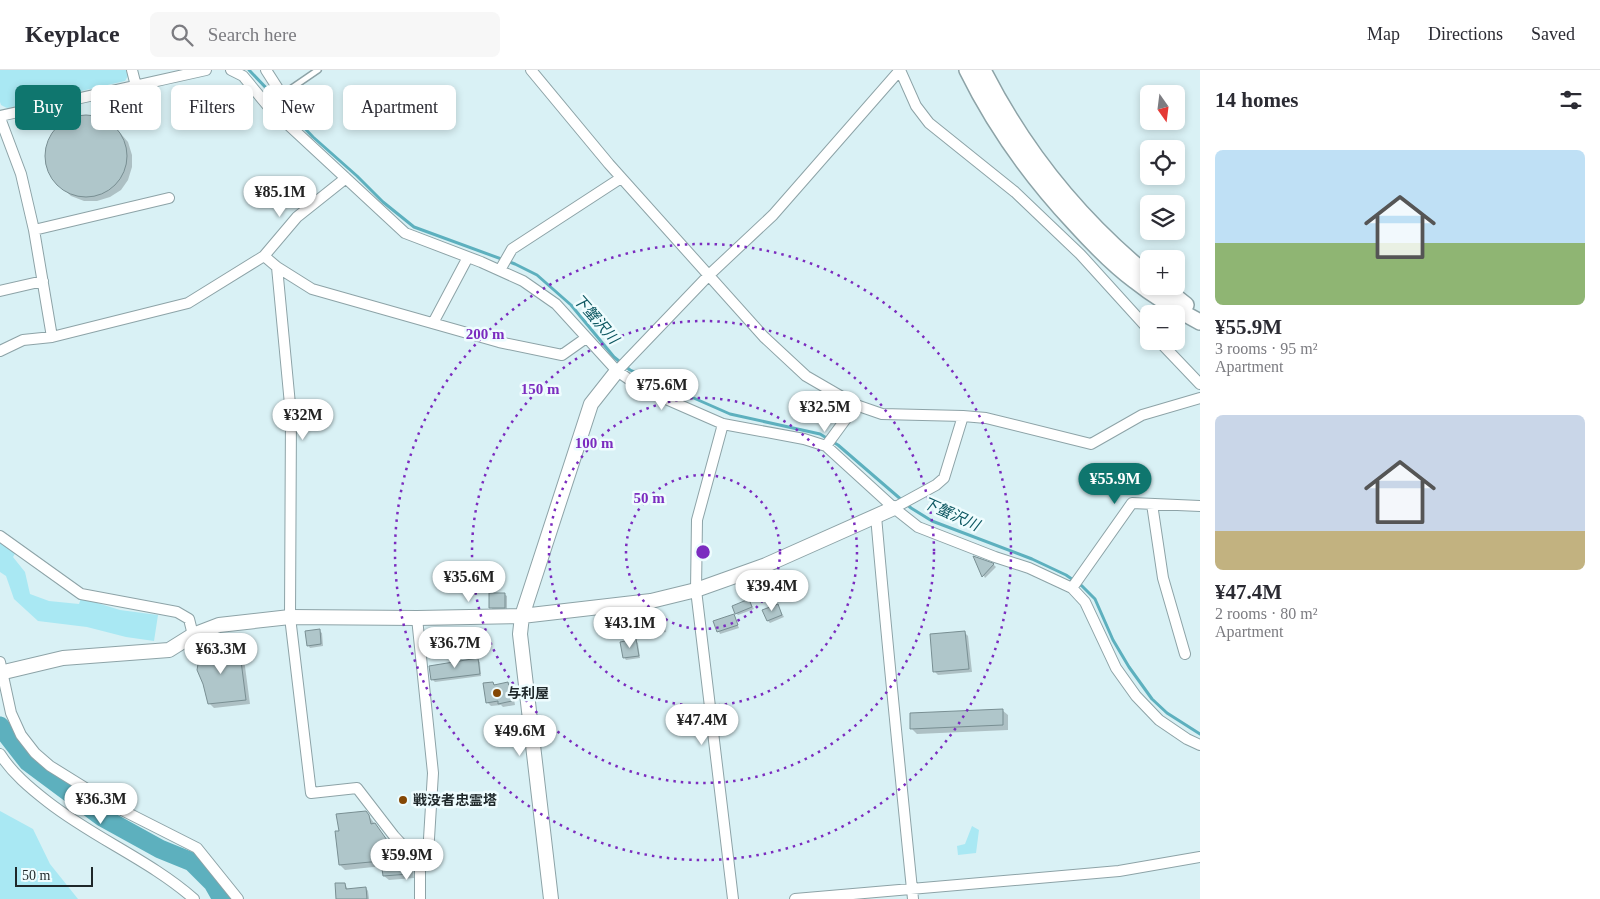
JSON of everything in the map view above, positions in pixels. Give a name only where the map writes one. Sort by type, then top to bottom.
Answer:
[{"type":"main road","points":[[967,70],[994,120],[1028,171],[1085,236],[1134,281],[1200,322]]},
{"type":"main road","points":[[983,70],[1007,114],[1041,164],[1094,225],[1140,268]]},
{"type":"main road","points":[[1174,295],[1200,315]]},
{"type":"street","points":[[132,70],[136,85]]},
{"type":"street","points":[[140,85],[206,70]]},
{"type":"street","points":[[231,70],[243,76],[263,100]]},
{"type":"street","points":[[266,70],[276,85]]},
{"type":"street","points":[[532,70],[621,178],[764,337],[806,376],[856,405],[882,414],[986,418],[1091,444],[1142,415],[1200,398]]},
{"type":"street","points":[[551,899],[520,634],[522,616],[591,404],[617,372],[709,275],[773,215],[900,70],[916,106],[929,123],[1012,190],[1080,254],[1140,320]]},
{"type":"street","points":[[52,337],[34,230],[21,174],[0,117],[91,96]]},
{"type":"street","points":[[294,130],[405,233],[500,270],[523,281],[556,304],[617,372],[643,389],[722,424],[804,439],[826,446],[894,508],[918,527],[1028,568],[1072,588],[1085,602],[1116,668],[1136,696],[1159,720],[1187,739],[1200,745]]},
{"type":"street","points":[[0,351],[23,340],[52,337],[188,303],[264,256],[297,217],[346,178]]},
{"type":"street","points":[[500,270],[512,249],[621,178]]},
{"type":"street","points":[[34,230],[169,198]]},
{"type":"street","points":[[264,256],[277,267],[312,289],[500,342],[562,355],[586,338]]},
{"type":"street","points":[[433,323],[468,257]]},
{"type":"street","points":[[277,267],[291,415],[290,617],[311,793],[357,788],[394,836],[420,864]]},
{"type":"street","points":[[0,291],[43,281]]},
{"type":"street","points":[[1168,350],[1200,384]]},
{"type":"street","points":[[826,446],[856,405]]},
{"type":"street","points":[[238,899],[197,848],[116,807],[50,766],[35,753],[22,735],[12,713],[1,669],[63,658],[169,650],[193,635],[219,625],[290,617],[417,618],[522,616],[651,602],[696,590],[766,565],[894,508],[936,485],[944,478],[963,416]]},
{"type":"street","points":[[722,424],[697,520],[696,590],[733,899]]},
{"type":"street","points":[[1072,588],[1132,503],[1200,506]]},
{"type":"street","points":[[1152,504],[1163,578],[1185,654]]},
{"type":"street","points":[[876,516],[913,899]]},
{"type":"street","points":[[0,536],[81,594],[177,612],[189,619],[193,635]]},
{"type":"street","points":[[417,618],[433,773],[428,855],[420,864],[420,899]]},
{"type":"street","points":[[0,754],[17,776],[61,813],[175,884],[194,899]]},
{"type":"street","points":[[795,899],[1118,871],[1200,857]]},
{"type":"lane","points":[[296,85],[318,70]]},
{"type":"shaded area","points":[[0,70],[126,70],[128,76],[125,81],[108,85],[91,85],[91,89],[81,91],[81,85],[15,85],[15,106],[7,108],[1,105]]},
{"type":"shaded area","points":[[0,542],[16,552],[13,557],[25,572],[30,594],[49,601],[79,604],[81,598],[120,610],[158,615],[154,641],[126,637],[87,627],[38,621],[14,599],[6,576],[0,572]]},
{"type":"shaded area","points":[[0,811],[33,829],[50,864],[78,899],[0,899]]},
{"type":"shaded area","points":[[972,826],[979,830],[976,853],[958,855],[957,846],[965,844]]},
{"type":"building","points":[[81,116],[91,116],[91,130],[118,130],[124,140],[127,156],[124,172],[115,185],[102,194],[86,197],[70,194],[57,185],[48,172],[45,156],[48,140],[52,133],[54,130],[81,130]]},
{"type":"building","points":[[973,556],[994,564],[982,577]]},
{"type":"building","points":[[773,585],[776,594],[768,597],[765,587]]},
{"type":"building","points":[[489,593],[505,593],[505,608],[489,608]]},
{"type":"building","points":[[749,599],[752,607],[735,614],[732,606]]},
{"type":"building","points":[[778,604],[782,615],[767,621],[762,610]]},
{"type":"building","points":[[734,614],[738,625],[717,632],[713,621]]},
{"type":"building","points":[[661,615],[664,630],[641,634],[639,619]]},
{"type":"building","points":[[320,629],[321,644],[307,646],[305,631]]},
{"type":"building","points":[[965,631],[969,669],[933,672],[930,634]]},
{"type":"building","points":[[209,638],[219,654],[240,653],[246,700],[208,704],[197,670],[202,641]]},
{"type":"building","points":[[636,639],[639,656],[623,658],[620,642]]},
{"type":"building","points":[[478,658],[480,674],[431,680],[429,666]]},
{"type":"building","name":"与利屋","points":[[493,682],[494,685],[508,682],[512,701],[498,704],[498,701],[486,703],[483,683]]},
{"type":"building","points":[[1003,709],[1003,725],[910,729],[910,713]]},
{"type":"building","points":[[517,717],[518,730],[500,732],[499,718]]},
{"type":"building","points":[[366,811],[371,824],[375,823],[387,840],[405,858],[406,864],[409,864],[409,874],[383,876],[381,861],[339,865],[335,831],[339,831],[336,814]]},
{"type":"building","points":[[335,883],[345,883],[346,889],[366,887],[367,899],[336,899]]},
{"type":"waterway","name":"下蟹沢川","points":[[249,70],[313,137],[383,202],[414,227],[515,264],[537,275],[571,305],[614,357],[630,370],[730,414],[820,434],[838,445],[911,508],[932,521],[1032,559],[1066,575],[1082,586],[1095,599],[1113,640],[1129,667],[1152,699],[1167,713],[1200,734]]},
{"type":"waterway","points":[[0,726],[28,762],[102,817],[160,849],[192,862],[213,883],[222,899]]},
{"type":"place","name":"与利屋","points":[[497,693]]},
{"type":"place","name":"戦没者忠霊塔","points":[[403,800]]}]
